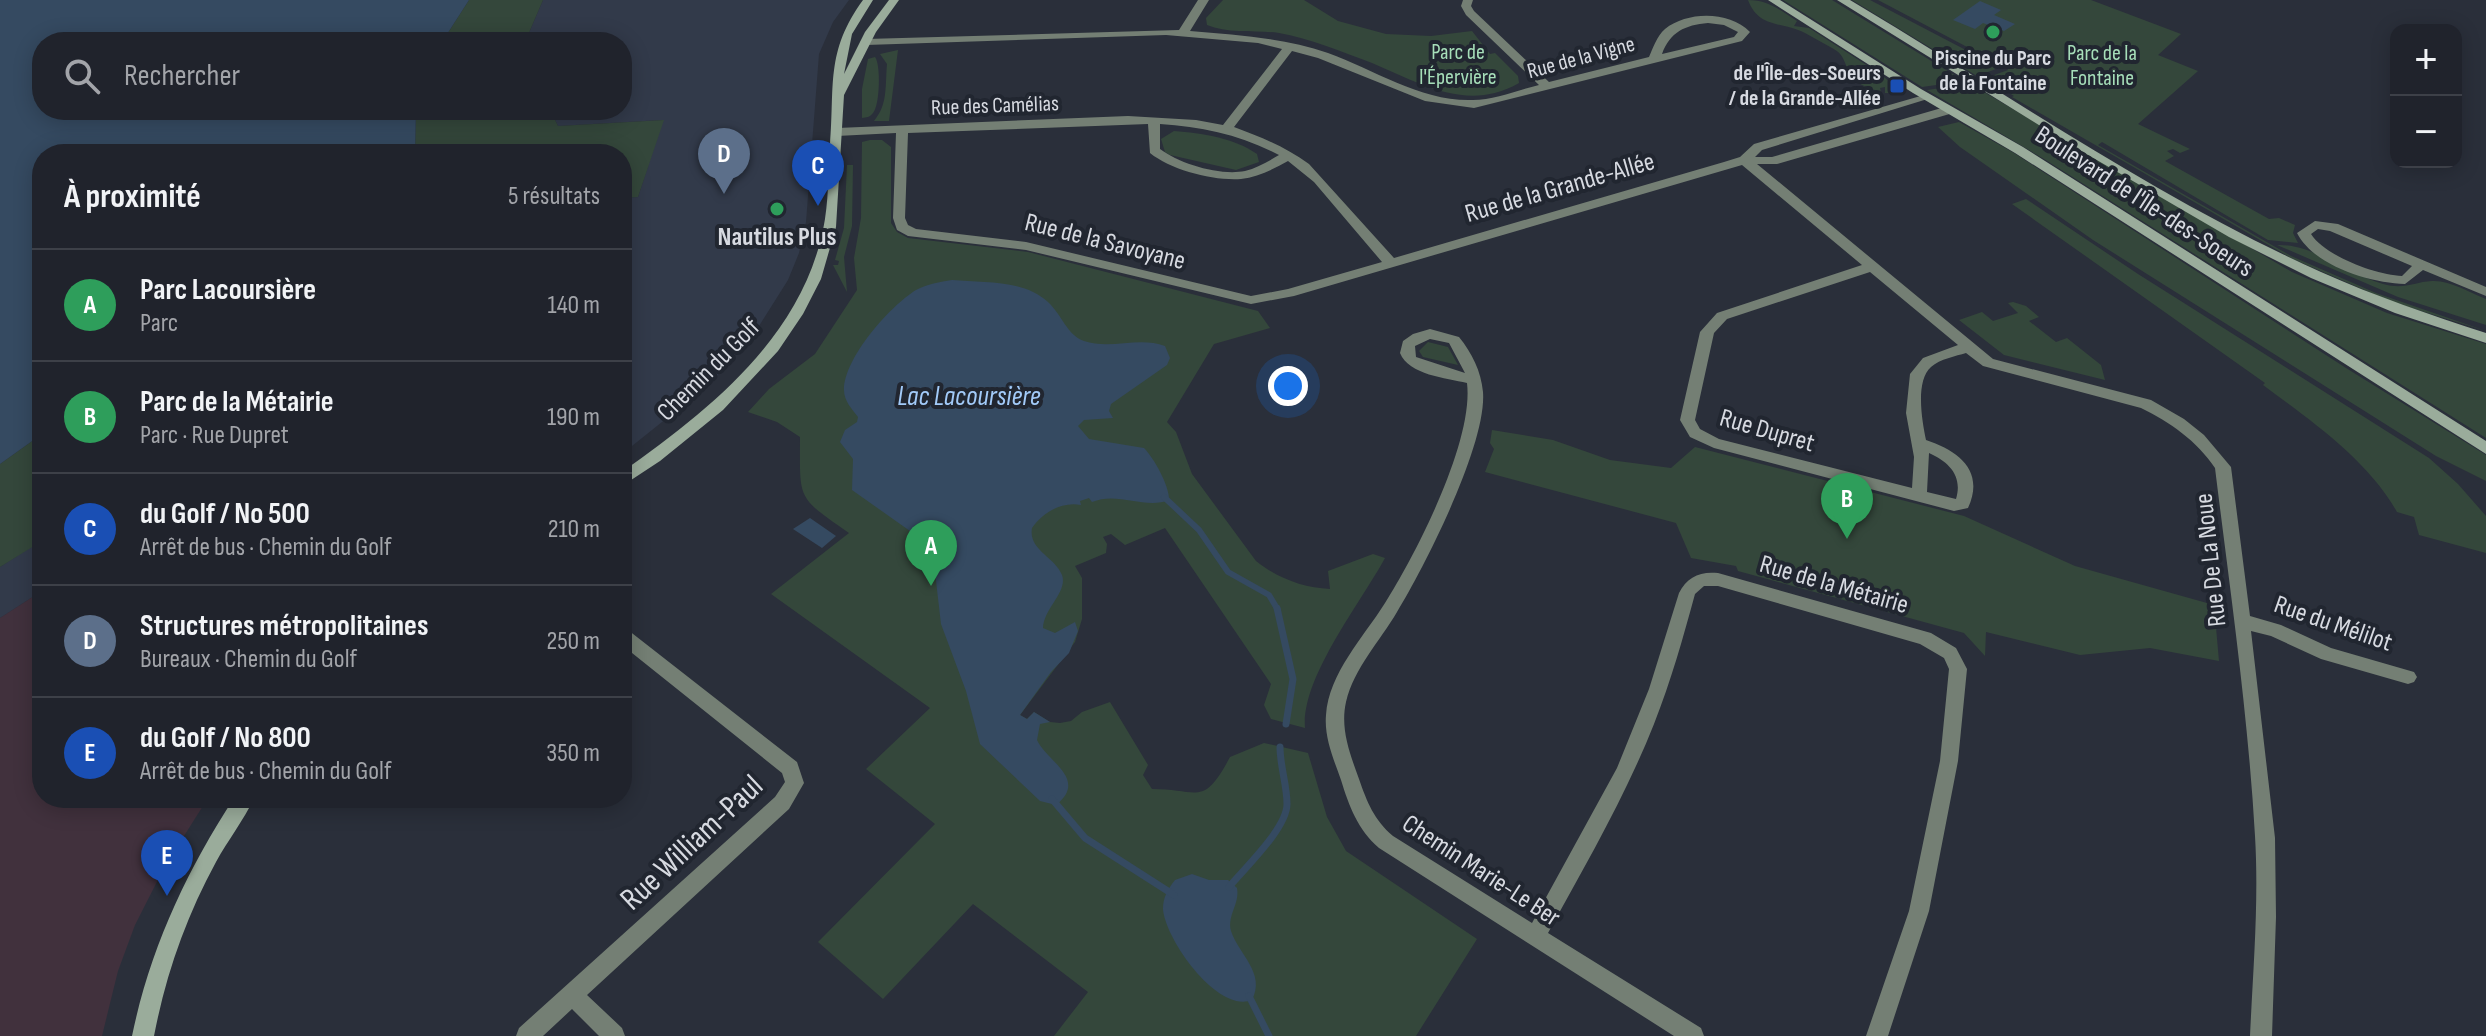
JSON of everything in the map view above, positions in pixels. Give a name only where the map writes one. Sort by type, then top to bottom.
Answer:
[{"type":"street","name":"Chemin du Golf","points":[[632,473],[688,431],[734,389],[773,348],[799,310],[821,262],[828,238],[841,92],[838,61],[841,46],[851,22],[868,0]]},
{"type":"street","name":"Chemin du Golf","points":[[841,92],[866,42],[894,0]]},
{"type":"street","points":[[1183,33],[1204,0]]},
{"type":"street","points":[[1468,0],[1466,6],[1470,13],[1548,87]]},
{"type":"street","name":"Boulevard de l'Île-des-Soeurs","points":[[1773,0],[2019,150],[2486,448]]},
{"type":"street","name":"Boulevard de l'Île-des-Soeurs","points":[[1842,0],[2020,109],[2266,252],[2369,299],[2486,338]]},
{"type":"street","name":"Rue de la Vigne","points":[[866,42],[1183,33],[1290,46],[1354,66],[1422,97],[1443,103],[1488,103],[1741,38],[1744,32],[1721,19],[1680,27],[1665,36],[1654,60]]},
{"type":"street","points":[[1226,129],[1290,46]]},
{"type":"street","name":"Rue de la Grande-Allée","points":[[1744,160],[1758,147],[1928,97]]},
{"type":"street","name":"Rue de la Grande-Allée","points":[[1390,262],[1744,160],[1773,161],[1949,110]]},
{"type":"street","points":[[1154,121],[1154,150],[1170,161],[1238,175],[1289,155]]},
{"type":"street","name":"Rue des Camélias","points":[[837,132],[1154,121],[1226,129],[1289,155],[1323,182],[1390,262]]},
{"type":"street","name":"Rue de la Savoyane","points":[[902,130],[899,222],[913,233],[1026,246],[1251,300],[1273,297],[1390,262]]},
{"type":"street","name":"Rue De La Noue","points":[[1744,160],[1968,347],[1998,368],[2146,404],[2166,415],[2211,451],[2223,467],[2265,838],[2267,911],[2261,1036]]},
{"type":"street","points":[[2421,265],[2408,279],[2382,278],[2315,249],[2305,240],[2304,233],[2315,225],[2333,227],[2486,292]]},
{"type":"street","name":"Rue Dupret","points":[[1873,266],[1737,309],[1717,320],[1707,332],[1687,420],[1695,433],[1711,442],[1962,504],[1967,478],[1951,458],[1921,444]]},
{"type":"street","name":"Chemin Marie-Le Ber","points":[[1473,380],[1415,363],[1407,353],[1408,344],[1416,337],[1431,334],[1449,337],[1469,359],[1473,380],[1476,404],[1467,442],[1405,585],[1341,690],[1336,727],[1359,808],[1373,831],[1693,1036]]},
{"type":"street","points":[[1919,495],[1921,444],[1913,413],[1919,371],[1928,361],[1968,347]]},
{"type":"street","name":"Rue de la Métairie","points":[[1535,936],[1605,812],[1636,747],[1662,679],[1687,593],[1694,583],[1709,578],[1724,581],[1925,638],[1950,653],[1958,669],[1949,761],[1919,911],[1877,1036]]},
{"type":"street","name":"Rue du Mélilot","points":[[2241,621],[2275,630],[2327,654],[2408,677]]},
{"type":"street","name":"Rue William-Paul","points":[[527,1036],[782,803],[795,783],[790,768],[632,643]]},
{"type":"street","points":[[143,1036],[154,985],[178,917],[206,860],[239,808]]},
{"type":"street","points":[[572,995],[614,1036]]},
{"type":"shaded area","points":[[543,0],[849,0],[833,22],[819,54],[806,222],[799,253],[788,280],[759,326],[712,382],[632,446],[632,197],[638,197],[663,120],[558,126],[555,120],[632,120],[632,32],[529,32]]},
{"type":"shaded area","points":[[32,546],[32,597],[0,618],[0,567]]},
{"type":"shaded area","points":[[32,597],[32,808],[202,808],[165,866],[135,925],[118,971],[102,1036],[0,1036],[0,618]]},
{"type":"green space","points":[[469,0],[543,0],[529,32],[448,32]]},
{"type":"green space","name":"Parc de l'Épervière","points":[[1223,0],[1304,0],[1338,21],[1386,34],[1431,36],[1472,31],[1490,54],[1495,53],[1518,76],[1519,83],[1500,92],[1481,95],[1444,92],[1302,38],[1279,33],[1224,30],[1207,25],[1206,18]]},
{"type":"green space","points":[[1748,0],[1768,4],[1797,21],[1794,26],[1809,28],[1882,75],[1901,93],[1885,93],[1885,87],[1880,88],[1881,92],[1859,83],[1837,51],[1796,29],[1758,16]]},
{"type":"green space","points":[[1783,0],[1832,0],[1964,81],[1922,87]]},
{"type":"green space","points":[[1852,0],[1870,0],[1983,59],[1996,69],[1977,76]]},
{"type":"green space","name":"Parc de la Fontaine","points":[[1878,0],[2091,0],[2181,34],[2158,55],[2198,71],[2138,124],[2190,149],[2180,153],[2173,149],[2167,151],[2174,156],[2165,161],[2269,219],[2279,218],[2295,225],[2293,233],[2298,243],[2268,240],[2102,142],[2098,145],[2291,256],[2376,293],[2486,331],[2392,302],[2293,259],[2012,97],[1986,78],[2007,68]]},
{"type":"green space","points":[[898,50],[889,121],[874,121],[882,108],[886,88],[887,64],[880,54]]},
{"type":"green space","points":[[875,57],[879,76],[877,102],[872,115],[862,118],[862,89],[868,59]]},
{"type":"green space","points":[[1970,84],[2292,272],[2387,313],[2486,344],[2486,438],[2044,159],[1927,90]]},
{"type":"green space","points":[[416,120],[555,120],[558,126],[664,120],[638,197],[632,197],[632,144],[415,144]]},
{"type":"green space","points":[[1959,122],[2014,153],[2486,455],[2486,481],[2436,456],[2093,240],[1960,147],[1938,127]]},
{"type":"green space","points":[[1174,131],[1228,140],[1257,154],[1259,162],[1236,170],[1170,155],[1165,152],[1161,139]]},
{"type":"green space","points":[[882,140],[891,147],[891,223],[897,232],[908,238],[1028,252],[1258,311],[1270,328],[1214,344],[1167,422],[1176,432],[1192,474],[1256,561],[1273,572],[1300,584],[1330,589],[1328,571],[1373,554],[1385,558],[1322,664],[1306,708],[1305,728],[1271,719],[1264,705],[1271,684],[1165,528],[1125,545],[1111,534],[1103,537],[1107,544],[1106,553],[1075,566],[1082,578],[1082,619],[1075,642],[1020,715],[1027,719],[1034,712],[1050,722],[1060,723],[1071,721],[1082,712],[1110,702],[1148,765],[1143,775],[1152,789],[1206,790],[1230,757],[1264,743],[1308,753],[1327,817],[1346,851],[1477,939],[1416,1036],[1054,1036],[1088,992],[973,904],[883,999],[818,942],[935,824],[866,769],[930,708],[771,594],[849,533],[819,511],[805,495],[800,474],[800,437],[777,422],[748,412],[769,389],[815,354],[857,290],[854,258],[861,218],[862,142]]},
{"type":"green space","points":[[847,165],[853,165],[852,226],[844,257],[847,292],[833,265],[838,265],[839,261],[835,260],[844,228]]},
{"type":"green space","points":[[2026,199],[2138,274],[2429,458],[2458,484],[2486,516],[2486,553],[2419,535],[2414,517],[2397,512],[2370,475],[2337,442],[2263,385],[2265,383],[2012,204]]},
{"type":"green space","points":[[2277,245],[2318,254],[2390,286],[2432,281],[2453,285],[2486,299],[2486,325],[2398,297]]},
{"type":"green space","points":[[2008,303],[2026,306],[2039,317],[2029,321],[2056,342],[2067,338],[2101,365],[2105,380],[2004,355],[1959,320],[1982,312],[1993,321],[2018,313]]},
{"type":"green space","points":[[1428,342],[1448,347],[1458,365],[1423,357],[1419,351]]},
{"type":"green space","points":[[1492,430],[1553,440],[1610,460],[1671,468],[1695,447],[1964,516],[2075,566],[2214,605],[2219,661],[2150,648],[2080,655],[1986,632],[1985,656],[1964,633],[1738,571],[1736,566],[1691,558],[1676,523],[1485,472],[1494,449],[1490,443]]},
{"type":"green space","points":[[32,441],[32,547],[0,567],[0,464]]},
{"type":"water","points":[[0,0],[469,0],[448,32],[32,32],[32,120],[416,120],[415,144],[32,144],[32,441],[0,464]]},
{"type":"water","points":[[1980,1],[2001,10],[1994,15],[2015,24],[2004,31],[1983,23],[1975,29],[1953,20]]},
{"type":"water","name":"Lac Lacoursière","points":[[952,280],[1027,289],[1048,302],[1073,334],[1084,341],[1104,344],[1155,343],[1165,346],[1170,358],[1167,365],[1111,404],[1109,411],[1113,418],[1084,420],[1078,426],[1089,439],[1144,448],[1161,473],[1169,500],[1150,503],[1112,498],[1092,502],[1089,498],[1080,501],[1081,505],[1053,509],[1032,528],[1034,542],[1059,569],[1063,581],[1043,628],[1055,633],[1075,622],[1078,631],[1069,653],[1020,715],[1027,719],[1034,712],[1050,722],[1040,724],[1037,740],[1067,779],[1065,796],[1056,805],[1040,801],[980,744],[966,691],[941,624],[933,555],[910,531],[852,490],[853,459],[840,442],[845,430],[857,422],[858,417],[844,394],[846,377],[870,334],[916,290]]},
{"type":"water","points":[[810,518],[836,536],[822,548],[793,529]]},
{"type":"water","points":[[1192,874],[1209,880],[1228,880],[1237,888],[1231,931],[1254,973],[1256,981],[1252,1000],[1238,1001],[1209,985],[1173,938],[1163,909],[1165,897],[1175,880]]},
{"type":"waterway","points":[[1164,497],[1199,530],[1228,572],[1269,595],[1277,609]]},
{"type":"waterway","points":[[1277,609],[1293,679],[1286,724]]},
{"type":"waterway","points":[[1229,887],[1264,847],[1285,814],[1287,797],[1280,747]]},
{"type":"waterway","points":[[1052,799],[1085,838],[1174,895]]},
{"type":"waterway","points":[[1249,996],[1269,1036]]},
{"type":"place","name":"Piscine du Parc de la Fontaine","points":[[1993,32]]},
{"type":"place","name":"de l'Île-des-Soeurs / de la Grande-Allée","points":[[1897,86]]},
{"type":"place","name":"Structures métropolitaines","points":[[724,194]]},
{"type":"place","name":"du Golf / No 500","points":[[818,206]]},
{"type":"place","name":"Nautilus Plus","points":[[777,209]]},
{"type":"place","name":"Parc de la Métairie","points":[[1847,539]]},
{"type":"place","name":"Parc Lacoursière","points":[[931,586]]},
{"type":"place","name":"du Golf / No 800","points":[[167,896]]}]
